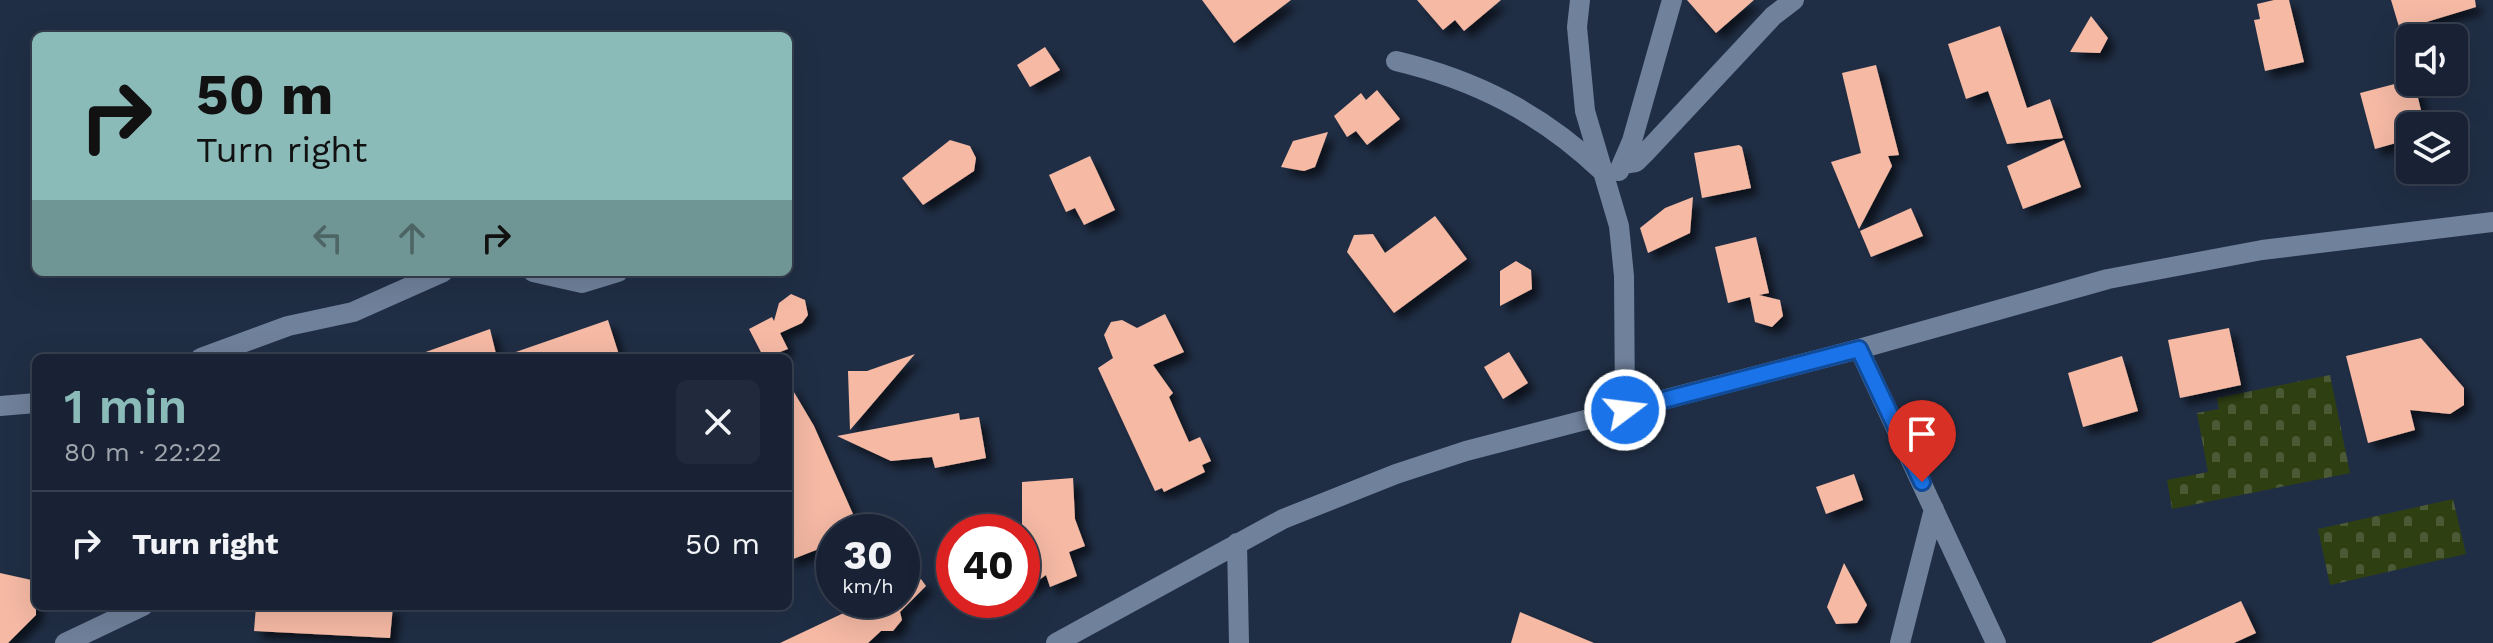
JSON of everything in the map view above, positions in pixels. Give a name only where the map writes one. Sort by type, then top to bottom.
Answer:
[{"type":"street","points":[[1580,0],[1577,27],[1585,111],[1619,226],[1624,276],[1625,410]]},
{"type":"street","points":[[1623,164],[1672,0]]},
{"type":"street","points":[[1605,179],[1623,164],[1636,162],[1763,26],[1794,0]]},
{"type":"street","points":[[1396,61],[1475,85],[1516,105],[1558,131],[1605,179]]},
{"type":"street","points":[[1056,643],[1283,519],[1396,474],[1466,451],[1859,349],[2108,279],[2262,250],[2493,222]]},
{"type":"street","points":[[212,354],[288,326],[353,312],[434,276]]},
{"type":"street","points":[[546,276],[582,283],[605,276]]},
{"type":"street","points":[[1859,349],[1996,643]]},
{"type":"street","points":[[0,406],[32,403]]},
{"type":"street","points":[[1900,643],[1934,509]]},
{"type":"street","points":[[1237,543],[1239,643]]},
{"type":"street","points":[[65,643],[135,610]]},
{"type":"green space","points":[[2330,375],[2350,473],[2172,509],[2167,480],[2208,472],[2197,413],[2219,409],[2217,398]]},
{"type":"green space","points":[[2453,499],[2466,554],[2330,585],[2318,529]]},
{"type":"building","points":[[1202,0],[1291,0],[1234,43]]},
{"type":"building","points":[[1417,0],[1501,0],[1464,31],[1455,20],[1443,30]]},
{"type":"building","points":[[1687,0],[1754,0],[1716,33]]},
{"type":"building","points":[[2289,0],[2304,62],[2265,71],[2254,20],[2260,19],[2257,4]]},
{"type":"building","points":[[2391,0],[2475,0],[2476,7],[2420,24],[2398,24]]},
{"type":"building","points":[[2091,16],[2108,38],[2100,53],[2070,52]]},
{"type":"building","points":[[2000,26],[2027,108],[2050,99],[2063,138],[2007,144],[1988,91],[1966,99],[1948,44]]},
{"type":"building","points":[[1045,47],[1060,70],[1030,87],[1017,65]]},
{"type":"building","points":[[1876,65],[1899,155],[1888,156],[1892,166],[1859,229],[1831,162],[1861,153],[1842,73]]},
{"type":"building","points":[[2396,84],[2396,96],[2418,96],[2422,112],[2396,112],[2396,143],[2375,149],[2360,93]]},
{"type":"building","points":[[1377,90],[1400,119],[1367,145],[1356,131],[1347,137],[1334,116],[1361,93],[1366,100]]},
{"type":"building","points":[[1328,132],[1315,167],[1304,171],[1281,167],[1293,141]]},
{"type":"building","points":[[950,140],[970,146],[976,158],[974,171],[923,205],[902,178]]},
{"type":"building","points":[[2064,140],[2081,187],[2023,209],[2007,166]]},
{"type":"building","points":[[1739,145],[1751,188],[1702,198],[1694,153]]},
{"type":"building","points":[[1090,156],[1115,210],[1084,225],[1075,208],[1066,212],[1049,175]]},
{"type":"building","points":[[1693,197],[1690,233],[1648,253],[1640,228],[1665,208]]},
{"type":"building","points":[[1911,208],[1923,236],[1871,257],[1860,231]]},
{"type":"building","points":[[1435,216],[1467,259],[1394,313],[1347,252],[1354,235],[1373,234],[1385,253]]},
{"type":"building","points":[[1756,237],[1769,293],[1759,295],[1780,300],[1783,316],[1772,327],[1755,322],[1750,297],[1728,303],[1715,247]]},
{"type":"building","points":[[1516,261],[1531,270],[1532,289],[1500,306],[1500,271]]},
{"type":"building","points":[[791,294],[805,300],[808,315],[802,323],[780,333],[788,349],[762,354],[749,329],[772,317],[774,321],[779,303]]},
{"type":"building","points":[[1165,314],[1184,352],[1153,365],[1173,393],[1169,397],[1189,442],[1200,437],[1211,461],[1202,465],[1205,472],[1164,492],[1162,488],[1155,491],[1098,368],[1113,358],[1104,335],[1111,322],[1122,320],[1137,328]]},
{"type":"building","points":[[608,320],[619,354],[510,354]]},
{"type":"building","points":[[2229,328],[2241,385],[2180,398],[2168,340]]},
{"type":"building","points":[[490,329],[496,354],[420,354]]},
{"type":"building","points":[[2421,338],[2464,388],[2464,405],[2450,414],[2410,410],[2415,430],[2368,443],[2346,356]]},
{"type":"building","points":[[1509,352],[1528,383],[1503,399],[1484,367]]},
{"type":"building","points":[[915,354],[850,430],[848,371],[867,371]]},
{"type":"building","points":[[2122,356],[2138,411],[2083,427],[2068,373]]},
{"type":"building","points":[[792,389],[814,426],[853,514],[816,514],[816,550],[792,559]]},
{"type":"building","points":[[959,413],[960,420],[979,417],[986,458],[935,468],[932,457],[891,461],[837,436]]},
{"type":"building","points":[[1854,474],[1863,500],[1826,514],[1816,487]]},
{"type":"building","points":[[1073,478],[1075,519],[1085,546],[1069,552],[1077,576],[1050,587],[1046,575],[1040,579],[1040,514],[1022,514],[1022,482]]},
{"type":"building","points":[[1844,563],[1867,605],[1857,623],[1836,624],[1827,607]]},
{"type":"building","points":[[0,573],[32,580],[32,610],[36,610],[36,615],[8,643],[0,643]]},
{"type":"building","points":[[920,580],[926,586],[920,592]]},
{"type":"building","points":[[2241,601],[2256,633],[2234,643],[2151,643]]},
{"type":"building","points":[[256,610],[393,610],[390,638],[254,631]]},
{"type":"building","points":[[1520,612],[1594,643],[1511,643]]},
{"type":"building","points":[[833,618],[902,620],[893,631],[881,631],[868,643],[780,643]]},
{"type":"route","points":[[1625,410],[1859,349],[1922,482]]}]
